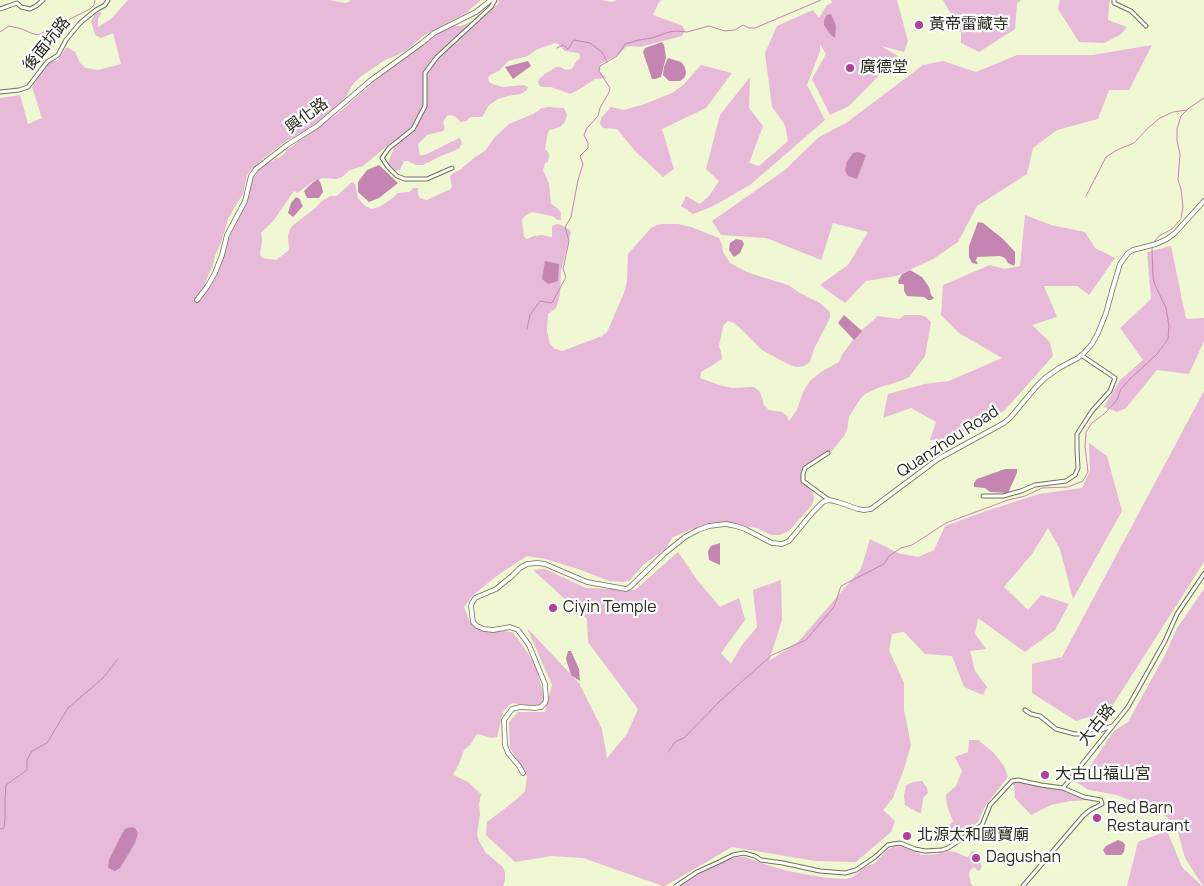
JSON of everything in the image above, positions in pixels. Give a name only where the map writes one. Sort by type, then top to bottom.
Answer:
[{"type":"street","points":[[0,9],[17,2],[21,7],[30,9],[43,0]]},
{"type":"street","name":"後面坑路","points":[[0,92],[28,87],[47,62],[58,55],[76,27],[105,5],[108,0]]},
{"type":"street","name":"興化路","points":[[197,300],[215,273],[227,235],[245,201],[251,176],[256,169],[287,145],[317,126],[371,80],[434,33],[476,12],[491,0]]},
{"type":"street","points":[[452,168],[427,179],[404,179],[388,168],[382,158],[389,148],[413,129],[425,106],[425,73],[436,57],[491,7],[495,0]]},
{"type":"street","points":[[1114,0],[1114,3],[1131,12],[1146,26]]},
{"type":"street","name":"Quanzhou Road","points":[[829,500],[858,509],[871,509],[938,459],[1004,423],[1045,378],[1081,355],[1092,344],[1106,313],[1120,264],[1128,253],[1162,242],[1171,236],[1204,200]]},
{"type":"street","points":[[983,496],[1003,496],[1021,491],[1035,484],[1066,482],[1075,475],[1078,468],[1077,434],[1092,411],[1110,391],[1115,378],[1081,355]]},
{"type":"street","points":[[828,453],[806,468],[803,474],[803,481],[829,500]]},
{"type":"street","points":[[523,773],[520,766],[508,753],[505,745],[504,720],[512,709],[541,707],[546,699],[545,684],[529,645],[518,630],[510,627],[494,630],[484,629],[473,622],[472,603],[476,598],[504,584],[520,568],[527,564],[537,563],[552,566],[587,582],[626,589],[630,588],[685,536],[698,530],[709,526],[726,524],[745,529],[772,543],[782,544],[789,541],[819,505],[829,500]]},
{"type":"street","name":"大古路","points":[[1063,788],[1128,707],[1165,641],[1176,614],[1204,574]]},
{"type":"street","points":[[1025,710],[1040,716],[1056,729],[1076,734],[1091,734],[1112,726]]},
{"type":"street","points":[[676,886],[697,872],[732,855],[744,853],[761,860],[820,871],[845,873],[856,870],[888,845],[900,843],[924,851],[948,848],[982,825],[990,805],[1012,781],[1018,780],[1063,788],[1084,797],[1101,800],[1102,804],[1083,816],[1024,886]]},
{"type":"shaded area","points":[[128,0],[328,0],[346,3],[350,0],[481,0],[466,13],[423,36],[407,50],[385,60],[360,77],[337,107],[313,126],[283,143],[249,172],[243,194],[228,219],[221,243],[205,283],[211,286],[221,264],[227,242],[246,203],[254,175],[266,164],[282,156],[288,149],[338,113],[392,66],[448,26],[461,26],[473,21],[498,5],[499,0],[600,0],[612,2],[617,0],[661,0],[653,15],[681,25],[685,30],[682,36],[640,47],[626,47],[618,55],[600,64],[600,73],[607,78],[595,79],[570,94],[551,87],[542,87],[538,82],[545,74],[556,67],[566,70],[572,69],[580,58],[578,53],[565,51],[555,43],[536,50],[528,56],[508,61],[499,71],[490,75],[488,78],[489,82],[503,87],[524,85],[528,87],[527,90],[521,94],[498,99],[489,105],[482,117],[472,117],[467,121],[461,122],[456,117],[447,116],[443,122],[445,128],[443,131],[427,135],[418,144],[420,155],[423,155],[459,138],[462,144],[458,149],[423,165],[404,161],[400,170],[394,171],[388,163],[394,148],[389,145],[363,166],[350,170],[342,177],[336,179],[323,178],[314,181],[297,193],[294,191],[274,220],[261,233],[260,254],[262,258],[276,260],[288,251],[288,235],[292,226],[321,202],[330,196],[336,196],[352,182],[355,184],[358,198],[365,206],[372,209],[379,207],[398,193],[409,192],[414,188],[418,188],[420,198],[427,200],[451,189],[450,177],[452,174],[485,151],[495,137],[509,124],[542,108],[564,108],[567,115],[565,122],[560,127],[548,132],[545,149],[549,155],[548,162],[545,163],[543,170],[549,184],[551,204],[561,213],[561,220],[532,212],[522,220],[524,237],[527,239],[542,235],[552,237],[552,227],[558,224],[570,230],[571,233],[561,270],[560,295],[556,308],[548,314],[547,331],[550,344],[555,349],[562,351],[602,336],[607,332],[624,293],[627,281],[628,254],[651,228],[664,224],[678,224],[691,227],[719,238],[723,252],[730,263],[749,273],[788,285],[820,303],[830,312],[830,318],[814,349],[810,362],[804,366],[792,366],[762,350],[739,327],[728,321],[723,326],[719,346],[722,359],[701,372],[700,378],[719,385],[732,388],[754,387],[760,392],[764,405],[769,410],[782,412],[789,421],[797,410],[803,392],[810,381],[839,362],[857,334],[878,316],[899,319],[905,315],[919,315],[926,317],[931,322],[925,356],[909,377],[865,394],[849,417],[844,436],[831,452],[808,464],[802,475],[804,482],[813,492],[814,498],[812,505],[789,531],[780,535],[771,535],[757,528],[737,525],[692,529],[673,537],[665,549],[643,565],[629,581],[623,582],[609,581],[546,559],[527,556],[498,575],[472,596],[464,607],[469,620],[473,625],[481,628],[512,632],[535,664],[543,693],[545,693],[544,702],[540,705],[513,703],[509,705],[503,712],[497,737],[491,738],[479,734],[476,735],[471,744],[464,750],[453,775],[468,782],[481,794],[477,834],[486,853],[503,867],[505,880],[503,886],[0,886],[0,98],[20,95],[28,124],[42,118],[32,87],[50,62],[58,60],[67,47],[75,52],[80,63],[86,68],[98,70],[121,64],[113,33],[101,38],[95,35],[91,21],[96,13],[102,12],[98,19],[98,27],[111,19]]},
{"type":"shaded area","points":[[831,0],[897,0],[908,41],[904,52],[881,46],[898,56],[849,106],[830,115],[812,79],[826,54],[820,44],[820,51],[807,85],[825,120],[750,185],[711,207],[693,214],[681,206],[686,196],[700,204],[709,196],[719,181],[706,169],[720,115],[750,77],[749,108],[763,126],[749,163],[759,166],[788,141],[785,125],[772,107],[765,53],[777,26],[813,10],[819,18],[827,5],[832,3]]},
{"type":"shaded area","points":[[943,0],[1021,0],[1017,4],[1015,29],[979,52],[961,43],[961,32]]},
{"type":"shaded area","points":[[1060,0],[1110,0],[1108,20],[1127,27],[1120,35],[1104,43],[1079,42],[1058,9]]},
{"type":"shaded area","points":[[831,14],[836,26],[835,38],[824,25],[827,15]]},
{"type":"shaded area","points":[[662,42],[666,57],[661,77],[652,79],[643,52],[645,48]]},
{"type":"shaded area","points":[[1152,45],[1129,90],[1109,90],[1098,119],[1057,130],[1033,148],[1027,174],[977,206],[958,242],[933,259],[896,276],[866,281],[845,303],[820,285],[848,265],[868,232],[833,223],[821,260],[766,238],[721,235],[712,221],[785,170],[819,137],[846,123],[923,65],[943,61],[976,72],[1017,55],[1093,55]]},
{"type":"shaded area","points":[[668,58],[681,62],[685,67],[686,74],[680,81],[669,81],[663,75]]},
{"type":"shaded area","points":[[528,61],[531,66],[513,79],[505,67]]},
{"type":"shaded area","points":[[701,65],[732,73],[706,108],[662,129],[674,169],[663,177],[635,151],[617,129],[603,128],[600,124],[601,118],[611,107],[624,110],[672,93],[683,85]]},
{"type":"shaded area","points":[[858,152],[866,155],[857,179],[848,176],[845,170],[847,162],[853,153]]},
{"type":"shaded area","points":[[379,165],[398,183],[379,198],[369,202],[358,192],[358,182],[367,170]]},
{"type":"shaded area","points":[[318,179],[323,192],[319,198],[307,198],[304,191]]},
{"type":"shaded area","points":[[296,197],[300,199],[303,206],[293,217],[288,213],[291,203]]},
{"type":"shaded area","points":[[1025,215],[1051,225],[1085,232],[1095,248],[1115,258],[1089,295],[1077,286],[1044,286],[1057,317],[1032,325],[1050,342],[1053,356],[1005,410],[949,441],[930,440],[936,422],[911,408],[883,418],[888,394],[925,384],[949,381],[1002,358],[959,333],[941,315],[943,285],[990,265],[1004,269],[1020,266]]},
{"type":"shaded area","points":[[978,222],[983,223],[1003,239],[1015,252],[1014,266],[1000,256],[977,257],[976,261],[978,263],[972,263],[969,257],[969,246]]},
{"type":"shaded area","points":[[736,239],[742,240],[744,244],[740,253],[734,257],[729,250],[730,243]]},
{"type":"shaded area","points":[[1171,246],[1186,319],[1204,318],[1204,341],[1189,374],[1157,370],[1126,408],[1117,412],[1104,407],[1120,380],[1143,360],[1120,328],[1151,299],[1147,252]]},
{"type":"shaded area","points":[[545,261],[559,264],[558,281],[548,284],[542,279]]},
{"type":"shaded area","points":[[910,270],[922,277],[934,298],[928,300],[924,297],[907,296],[904,291],[904,285],[899,284],[898,281],[902,274]]},
{"type":"shaded area","points":[[844,315],[862,331],[854,340],[838,323]]},
{"type":"shaded area","points":[[1204,391],[1204,562],[1109,711],[1076,721],[1032,693],[1032,664],[1062,657]]},
{"type":"shaded area","points":[[1089,443],[1107,456],[1122,511],[1073,599],[1060,549],[1048,528],[1032,554],[1004,587],[1028,610],[1041,595],[1069,604],[1055,630],[1025,652],[978,618],[975,634],[986,649],[970,651],[975,671],[987,687],[983,695],[964,687],[952,656],[925,654],[904,632],[892,634],[889,650],[904,683],[904,710],[911,745],[893,798],[883,810],[895,821],[891,832],[856,862],[815,861],[732,847],[663,886],[583,858],[552,856],[515,862],[486,835],[487,822],[525,791],[527,777],[510,748],[509,722],[518,712],[545,712],[552,685],[527,628],[579,683],[602,729],[607,758],[627,734],[638,709],[588,642],[587,619],[533,570],[545,569],[586,588],[635,590],[678,552],[698,581],[720,607],[739,598],[745,620],[721,653],[731,664],[742,645],[757,627],[753,590],[781,580],[782,620],[769,661],[798,642],[861,569],[870,539],[898,553],[918,557],[934,550],[945,526],[1039,494],[1082,488],[1090,471]]},
{"type":"shaded area","points":[[1005,469],[1017,469],[1008,493],[990,492],[985,488],[974,487],[977,479]]},
{"type":"shaded area","points":[[720,543],[720,565],[709,560],[708,551],[711,546]]},
{"type":"shaded area","points":[[1204,589],[1203,886],[1185,858],[1178,832],[1168,818],[1160,812],[1117,795],[1089,790],[1076,782],[1086,772],[1114,731],[1128,722],[1165,655],[1177,628]]},
{"type":"shaded area","points":[[568,651],[571,651],[579,669],[580,681],[571,675],[566,659]]},
{"type":"shaded area","points":[[969,740],[978,740],[993,752],[1004,766],[1008,777],[985,806],[978,822],[956,837],[947,828],[953,821],[947,806],[946,795],[956,786],[962,771],[955,757],[968,752]]},
{"type":"shaded area","points":[[922,781],[928,793],[923,798],[921,813],[905,805],[904,796],[906,785]]},
{"type":"shaded area","points":[[1019,781],[1063,789],[1074,795],[1091,800],[1070,801],[1051,805],[1031,815],[1015,798],[1012,783]]},
{"type":"shaded area","points":[[132,827],[138,833],[135,843],[120,868],[115,871],[108,868],[109,860],[124,830]]},
{"type":"shaded area","points":[[1167,831],[1182,867],[1202,886],[1127,886],[1138,842]]},
{"type":"shaded area","points":[[1118,840],[1125,845],[1124,852],[1121,855],[1106,855],[1103,850],[1106,846]]},
{"type":"shaded area","points":[[899,846],[922,855],[948,851],[967,857],[972,850],[980,858],[979,862],[982,866],[978,871],[974,867],[970,870],[969,875],[973,886],[673,886],[681,879],[739,857],[745,857],[792,872],[846,879],[853,877],[865,867],[875,863],[888,849]]},
{"type":"waterway","points":[[0,32],[9,26],[38,35],[90,9],[94,5],[95,0]]},
{"type":"waterway","points":[[527,329],[530,315],[540,301],[552,303],[566,277],[563,269],[569,241],[565,227],[571,217],[583,164],[580,156],[588,148],[584,135],[587,128],[598,116],[610,88],[599,71],[600,66],[617,56],[625,44],[669,32],[687,32],[709,26],[725,31],[735,30],[743,25],[755,28],[821,0]]},
{"type":"waterway","points":[[557,48],[563,45],[568,49],[574,40],[590,43],[602,52],[607,62]]},
{"type":"waterway","points":[[1181,218],[1183,207],[1178,180],[1180,154],[1177,129],[1181,116],[1204,98]]},
{"type":"waterway","points":[[1086,196],[1106,157],[1134,143],[1160,118],[1173,112],[1187,110]]},
{"type":"waterway","points":[[1154,242],[1159,236],[1172,229],[1180,220]]},
{"type":"waterway","points":[[668,752],[676,741],[684,738],[721,700],[772,655],[806,640],[834,607],[841,586],[884,564],[889,556],[901,548],[912,545],[946,523],[1008,500],[1025,496],[1042,488],[1068,487],[1083,481],[1088,472],[1085,446],[1086,432],[1092,423],[1104,414],[1117,400],[1121,389],[1157,354],[1168,339],[1169,326],[1166,308],[1153,278],[1152,248]]},
{"type":"waterway","points":[[0,829],[4,828],[6,785],[27,770],[27,760],[32,751],[47,743],[68,708],[103,678],[118,659]]},
{"type":"place","name":"黃帝雷藏寺","points":[[919,25]]},
{"type":"place","name":"廣德堂","points":[[850,68]]},
{"type":"place","name":"Ciyin Temple","points":[[553,608]]},
{"type":"place","name":"大古山福山宮","points":[[1045,775]]},
{"type":"place","name":"Red Barn Restaurant","points":[[1097,818]]},
{"type":"place","name":"北源太和國寶廟","points":[[907,836]]},
{"type":"place","name":"Dagushan","points":[[976,858]]}]
